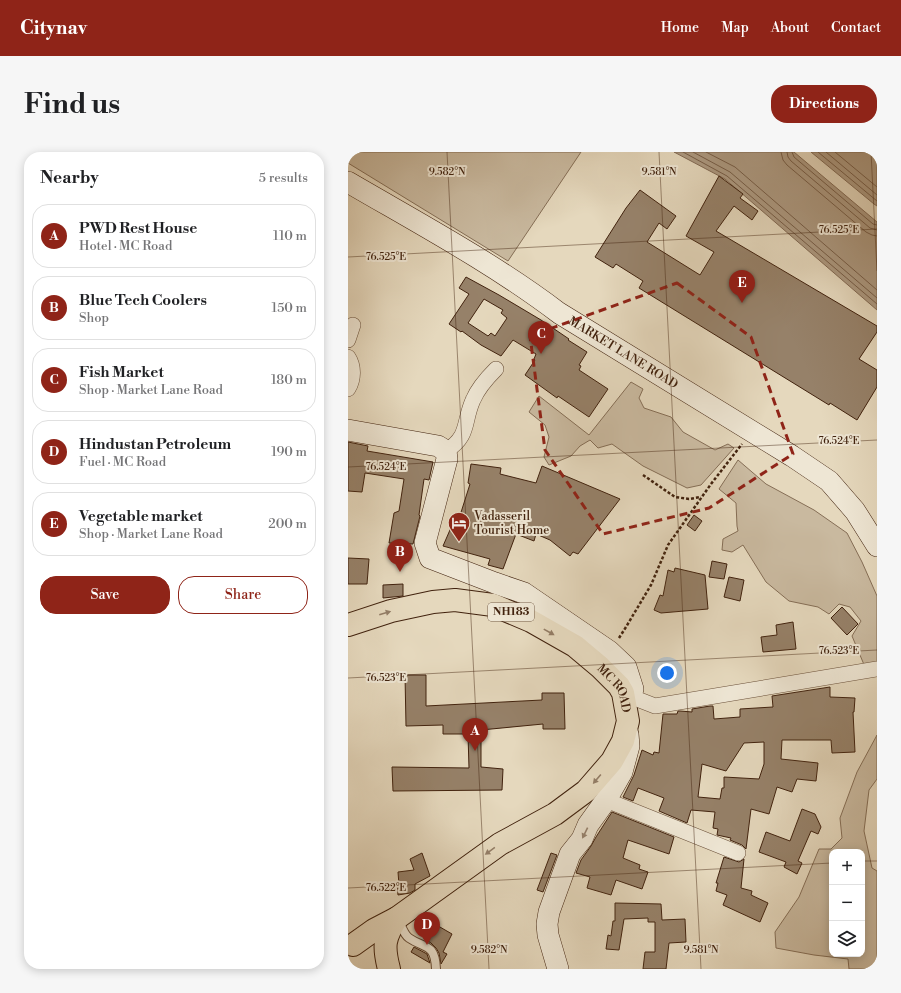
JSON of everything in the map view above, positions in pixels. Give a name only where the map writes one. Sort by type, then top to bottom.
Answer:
[{"type":"highway","name":"MC ROAD","points":[[348,625],[391,611],[433,602],[455,600],[493,605],[531,621],[575,646],[600,667],[619,686],[628,691],[628,721],[623,741],[612,761],[586,791],[555,814],[500,844],[397,918],[350,944]]},
{"type":"highway","name":"NH183","points":[[389,969],[385,951],[388,931],[397,918]]},
{"type":"highway","name":"NH183","points":[[350,944],[389,969]]},
{"type":"main road","name":"MARKET LANE ROAD","points":[[348,182],[456,244],[539,297],[559,313],[752,431],[829,481],[855,511],[877,546]]},
{"type":"main road","points":[[348,430],[438,446],[446,451],[447,459],[425,542],[430,558],[524,593],[609,651],[626,667],[628,691]]},
{"type":"main road","points":[[558,969],[548,935],[548,912],[570,854],[582,839],[588,825],[606,800],[622,772],[629,746],[628,721]]},
{"type":"street","points":[[348,340],[353,325]]},
{"type":"street","points":[[348,357],[353,369],[348,389]]},
{"type":"street","points":[[446,451],[455,445],[463,434],[473,400],[486,380],[496,369]]},
{"type":"street","points":[[628,691],[637,699],[655,706],[877,669]]},
{"type":"street","points":[[606,800],[738,853]]},
{"type":"lane","points":[[397,918],[408,938],[429,948],[436,962],[436,969]]},
{"type":"path","points":[[609,651],[626,627],[651,585],[668,545],[701,497],[752,431]]},
{"type":"path","points":[[643,475],[675,497],[689,499],[701,497]]},
{"type":"highlighted area","points":[[677,283],[751,337],[793,454],[709,508],[603,534],[545,450],[530,336]]},
{"type":"shaded area","points":[[348,152],[581,152],[508,261],[348,163]]},
{"type":"shaded area","points":[[631,382],[643,389],[639,398],[644,408],[671,417],[683,432],[715,450],[728,444],[734,448],[701,485],[687,488],[643,466],[612,444],[598,448],[590,440],[580,446],[571,456],[549,465],[544,457],[549,437],[545,425],[529,412],[539,396],[589,435]]},
{"type":"shaded area","points":[[738,460],[766,484],[814,510],[847,533],[877,596],[877,665],[865,667],[852,636],[861,621],[850,607],[839,604],[829,614],[818,607],[789,601],[766,582],[743,545],[732,552],[722,550],[723,539],[738,531],[736,503],[719,489]]},
{"type":"shaded area","points":[[877,735],[877,779],[869,790],[864,831],[872,868],[877,871],[877,969],[849,969],[848,959],[831,957],[865,957],[865,849],[831,849],[842,838],[840,818],[857,772]]},
{"type":"shaded area","points":[[819,849],[829,849],[829,957],[776,948],[775,932],[799,897]]},
{"type":"water","points":[[674,152],[794,152],[877,222],[877,310],[725,179]]},
{"type":"water","points":[[811,152],[877,152],[877,206],[874,204]]},
{"type":"building","points":[[719,176],[743,194],[740,198],[758,211],[752,220],[734,206],[716,231],[877,326],[877,332],[859,359],[877,370],[877,387],[857,420],[830,403],[829,405],[639,288],[643,281],[616,264],[613,268],[595,257],[626,208],[640,190],[676,216],[667,229],[659,223],[647,242],[700,275],[714,252],[686,236]]},
{"type":"building","points":[[466,277],[541,320],[587,352],[579,365],[581,366],[579,370],[608,389],[589,417],[558,396],[557,398],[525,375],[535,360],[536,354],[513,340],[501,356],[449,324],[469,294],[459,288]],"holes":[[[484,299],[503,310],[501,313],[507,318],[495,336],[491,333],[488,336],[468,323]]]},
{"type":"building","points":[[348,442],[368,446],[367,451],[433,462],[429,480],[424,479],[420,516],[413,544],[389,543],[394,513],[399,511],[404,479],[365,473],[362,492],[348,491]]},
{"type":"building","points":[[471,464],[501,468],[500,474],[536,483],[542,466],[620,499],[578,554],[573,552],[570,556],[550,540],[536,534],[534,541],[516,534],[503,569],[488,565],[490,559],[443,546],[453,523],[457,525],[470,484],[468,483]]},
{"type":"building","points":[[694,515],[702,521],[695,531],[687,525]]},
{"type":"building","points":[[348,558],[369,559],[367,584],[348,584]]},
{"type":"building","points":[[712,561],[727,564],[724,579],[709,577]]},
{"type":"building","points":[[675,568],[705,575],[708,609],[661,613],[654,610],[660,595],[663,596],[668,570],[674,572]]},
{"type":"building","points":[[729,577],[744,580],[740,601],[724,597]]},
{"type":"building","points":[[403,584],[403,596],[383,598],[383,585]]},
{"type":"building","points":[[842,607],[858,624],[847,635],[831,618]]},
{"type":"building","points":[[793,622],[796,649],[763,652],[761,637],[777,635],[776,625]]},
{"type":"building","points":[[405,675],[426,675],[426,706],[542,700],[542,693],[564,693],[565,729],[543,729],[543,724],[481,730],[481,767],[503,769],[502,790],[393,791],[392,767],[469,768],[468,734],[443,734],[443,725],[406,726]]},
{"type":"building","points":[[830,687],[830,697],[855,698],[853,712],[855,752],[832,753],[831,740],[782,740],[781,759],[818,763],[816,781],[797,779],[792,792],[777,787],[769,814],[751,809],[746,849],[742,845],[730,840],[731,838],[717,835],[718,829],[713,828],[715,812],[691,810],[687,823],[659,811],[664,798],[638,788],[633,801],[623,797],[634,775],[642,750],[653,755],[654,752],[659,753],[663,714],[677,714],[678,711],[692,712],[692,709],[713,706],[714,719],[740,717],[740,709],[773,707],[772,696]],"holes":[[[764,742],[764,764],[759,779],[724,777],[724,788],[722,788],[720,799],[698,797],[702,764],[726,771],[744,743]]]},
{"type":"building","points":[[802,809],[815,814],[821,827],[818,834],[811,831],[798,861],[802,863],[797,874],[784,867],[786,862],[759,852],[766,832],[790,841]]},
{"type":"building","points":[[612,812],[674,837],[669,854],[628,840],[623,858],[640,865],[639,869],[648,872],[642,889],[616,880],[611,895],[587,888],[590,877],[576,873],[581,860]]},
{"type":"building","points":[[422,853],[430,876],[415,884],[415,890],[410,893],[398,895],[398,872],[414,870],[410,859]]},
{"type":"building","points":[[551,853],[557,855],[543,892],[537,890]]},
{"type":"building","points":[[724,857],[739,862],[744,859],[741,888],[752,891],[751,895],[768,903],[760,922],[723,905],[727,895],[716,891],[718,883],[716,883]]},
{"type":"building","points":[[615,903],[661,904],[662,920],[685,919],[686,942],[669,943],[666,969],[643,969],[645,952],[655,952],[655,922],[648,922],[648,918],[624,919],[619,950],[606,949],[608,935],[611,936],[613,921],[615,921]]},
{"type":"building","points":[[433,923],[452,934],[443,952],[447,954],[441,964],[439,953],[436,948],[424,939]]},
{"type":"building","points":[[414,947],[427,954],[430,963],[411,952]]},
{"type":"place","name":"Vegetable market","points":[[742,303]]},
{"type":"place","name":"Fish Market","points":[[541,354]]},
{"type":"place","name":"Vadasseril Tourist Home","points":[[459,542]]},
{"type":"place","name":"Blue Tech Coolers","points":[[400,572]]},
{"type":"place","name":"PWD Rest House","points":[[475,751]]},
{"type":"place","name":"Hindustan Petroleum","points":[[427,945]]}]
